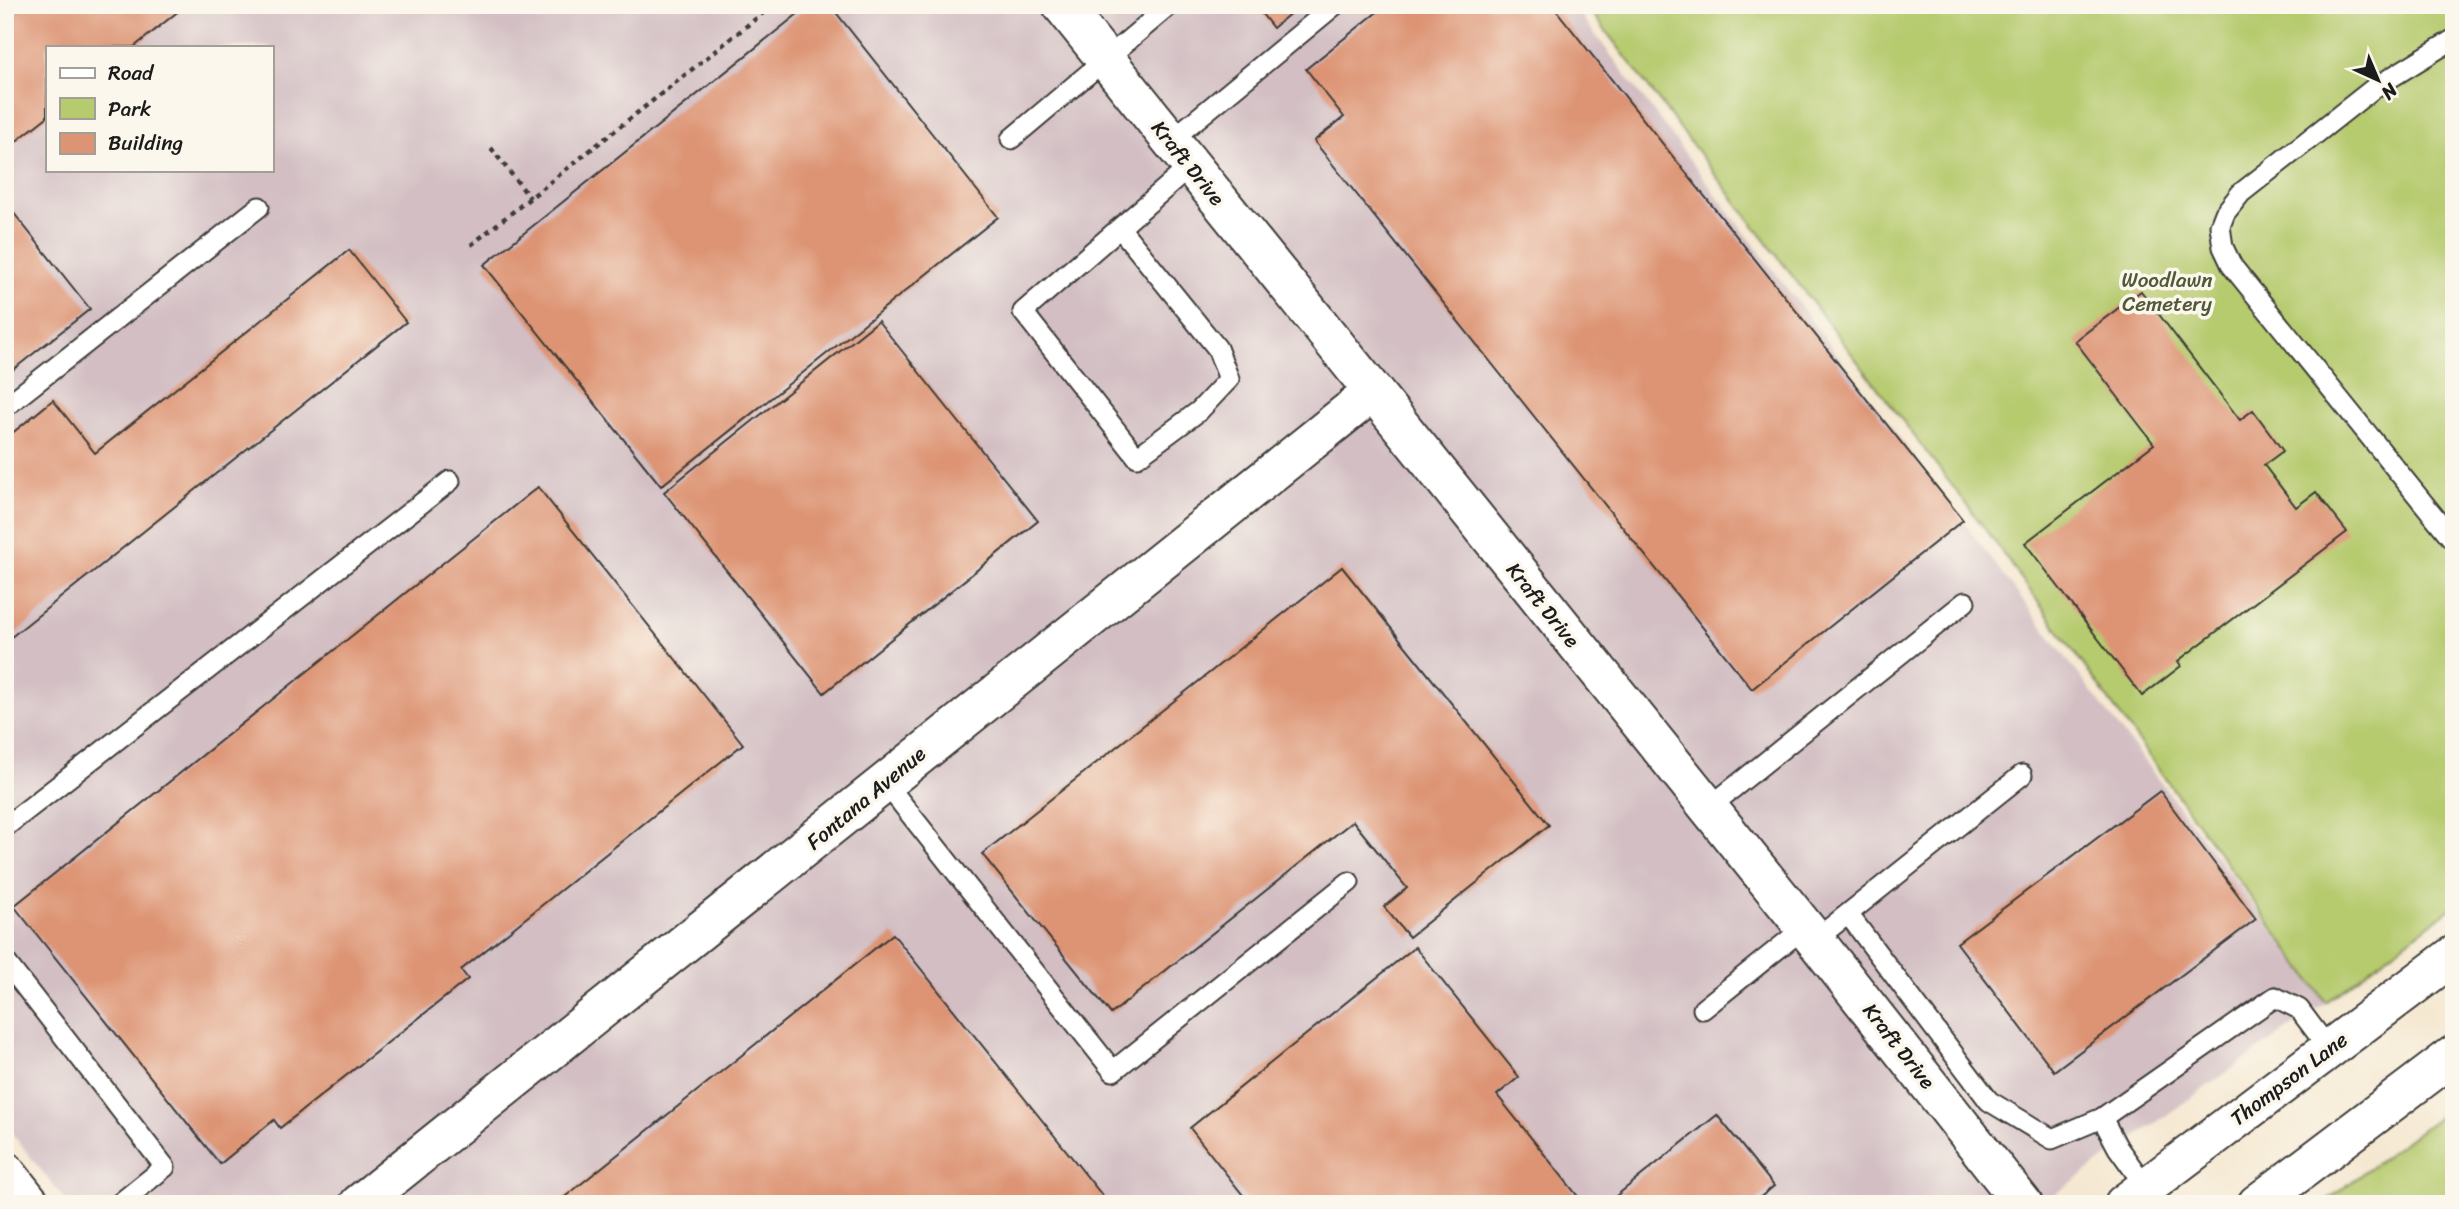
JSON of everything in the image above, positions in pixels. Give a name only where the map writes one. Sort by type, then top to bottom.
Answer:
[{"type":"street","name":"Kraft Drive","points":[[1062,5],[1810,934],[2023,1204]]},
{"type":"street","name":"Fontana Avenue","points":[[359,1204],[1373,392]]},
{"type":"street","name":"Thompson Lane","points":[[2135,1195],[2454,955]]},
{"type":"street","points":[[2257,1204],[2454,1055]]},
{"type":"street","points":[[5,1171],[31,1204]]},
{"type":"lane","points":[[1011,139],[1170,5]]},
{"type":"lane","points":[[1120,228],[1217,348],[1229,379],[1199,411],[1138,457],[1023,312],[1120,228],[1181,154],[1335,5]]},
{"type":"lane","points":[[2454,38],[2374,88],[2259,178],[2225,213],[2220,232],[2225,253],[2232,266],[2454,541]]},
{"type":"lane","points":[[5,407],[259,207]]},
{"type":"lane","points":[[5,827],[450,481]]},
{"type":"lane","points":[[1707,809],[1965,602]]},
{"type":"lane","points":[[1703,1009],[1810,934],[1848,914],[2022,775]]},
{"type":"lane","points":[[884,781],[1113,1071],[1349,882]]},
{"type":"lane","points":[[1848,914],[1989,1101],[2052,1139],[2102,1118],[2275,997],[2299,1009],[2329,1049]]},
{"type":"lane","points":[[5,961],[165,1167],[119,1204]]},
{"type":"lane","points":[[2102,1118],[2118,1148],[2135,1195]]},
{"type":"path","points":[[471,245],[773,5]]},
{"type":"path","points":[[491,148],[530,198]]},
{"type":"shaded area","points":[[5,5],[1573,5],[2326,1002],[2041,1204],[68,1204],[5,1125]]},
{"type":"green space","name":"Woodlawn Cemetery","points":[[1586,5],[2454,5],[2454,906],[2326,1002],[1995,542]]},
{"type":"green space","points":[[2454,1105],[2454,1204],[2322,1204]]},
{"type":"building","points":[[5,5],[186,5],[135,46],[46,46],[46,118],[5,150]]},
{"type":"building","points":[[809,5],[830,5],[998,217],[661,486],[484,265]]},
{"type":"building","points":[[1255,5],[1300,5],[1273,28]]},
{"type":"building","points":[[1386,5],[1552,5],[1963,520],[1752,689],[1314,141],[1344,117],[1306,69]]},
{"type":"building","points":[[5,202],[90,309],[5,376]]},
{"type":"building","points":[[349,250],[406,322],[5,642],[5,439],[53,400],[95,453]]},
{"type":"building","points":[[2141,291],[2240,420],[2253,410],[2283,451],[2264,465],[2296,507],[2316,492],[2347,532],[2178,661],[2181,666],[2142,696],[2025,543],[2154,444],[2075,341]]},
{"type":"building","points":[[878,321],[1038,521],[824,693],[664,492]]},
{"type":"building","points":[[538,487],[743,744],[461,970],[468,979],[280,1128],[274,1120],[220,1164],[14,906]]},
{"type":"building","points":[[1342,567],[1549,825],[1409,937],[1384,907],[1407,888],[1353,821],[1111,1014],[982,854]]},
{"type":"building","points":[[2160,791],[2256,919],[2054,1071],[1957,943]]},
{"type":"building","points":[[893,934],[1109,1204],[556,1204]]},
{"type":"building","points":[[1415,947],[1519,1077],[1497,1095],[1584,1204],[1250,1204],[1190,1128]]},
{"type":"building","points":[[1717,1115],[1774,1186],[1752,1204],[1606,1204]]}]
